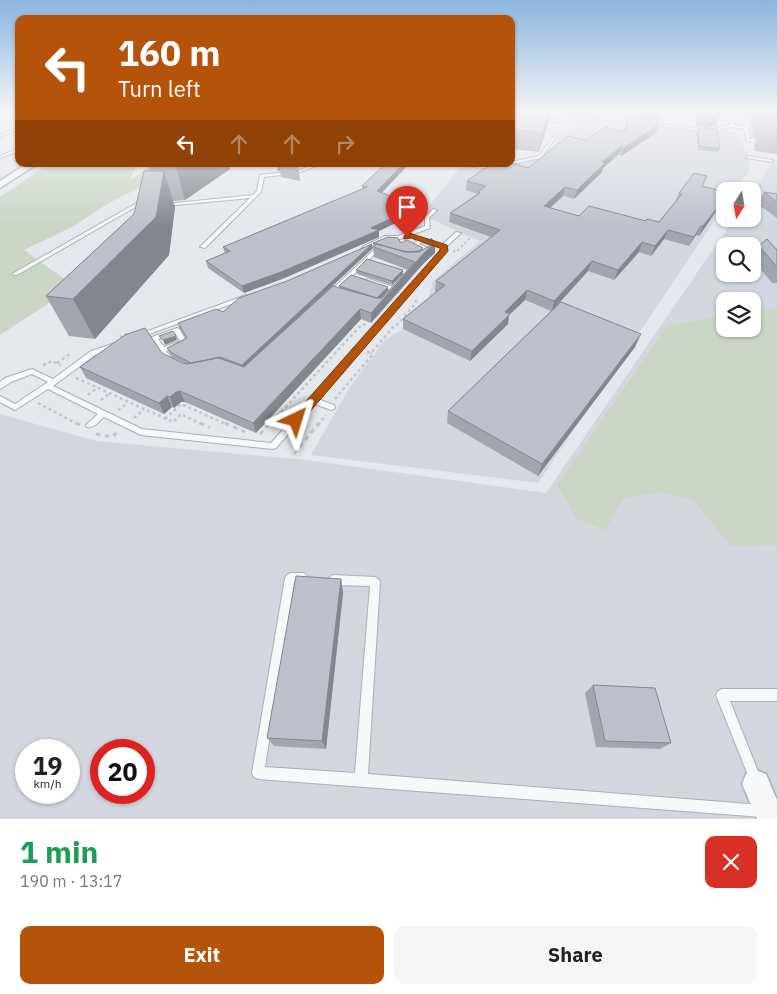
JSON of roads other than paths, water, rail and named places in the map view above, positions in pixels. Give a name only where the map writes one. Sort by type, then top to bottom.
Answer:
[{"type":"street","points":[[0,185],[27,167]]},
{"type":"street","points":[[756,784],[769,815]]},
{"type":"lane","points":[[515,162],[540,157],[545,150]]},
{"type":"lane","points":[[749,150],[749,158],[772,161]]},
{"type":"lane","points":[[0,157],[15,151]]},
{"type":"lane","points":[[203,247],[259,192],[262,176],[298,172],[311,167]]},
{"type":"lane","points":[[161,205],[254,196]]},
{"type":"lane","points":[[15,274],[150,197]]},
{"type":"lane","points":[[142,202],[151,204]]},
{"type":"lane","points":[[355,252],[387,237],[398,238],[428,227],[427,218],[434,210]]},
{"type":"lane","points":[[0,386],[8,380],[32,371],[51,384],[141,432],[273,446],[458,233]]},
{"type":"lane","points":[[409,235],[444,247]]},
{"type":"lane","points":[[402,243],[409,235]]},
{"type":"lane","points":[[417,260],[425,257],[428,253],[426,249],[415,245],[420,240]]},
{"type":"lane","points":[[323,300],[352,276],[376,250],[387,253]]},
{"type":"lane","points":[[366,259],[378,263]]},
{"type":"lane","points":[[362,279],[394,289]]},
{"type":"lane","points":[[133,338],[253,294]]},
{"type":"lane","points":[[0,399],[15,407],[51,384],[93,353],[124,342]]},
{"type":"lane","points":[[162,350],[170,361],[182,366]]},
{"type":"lane","points":[[313,400],[331,407]]},
{"type":"lane","points":[[90,425],[104,413]]},
{"type":"lane","points":[[361,780],[375,582],[290,578],[258,773],[769,815]]},
{"type":"lane","points":[[756,784],[722,695],[777,695]]}]
